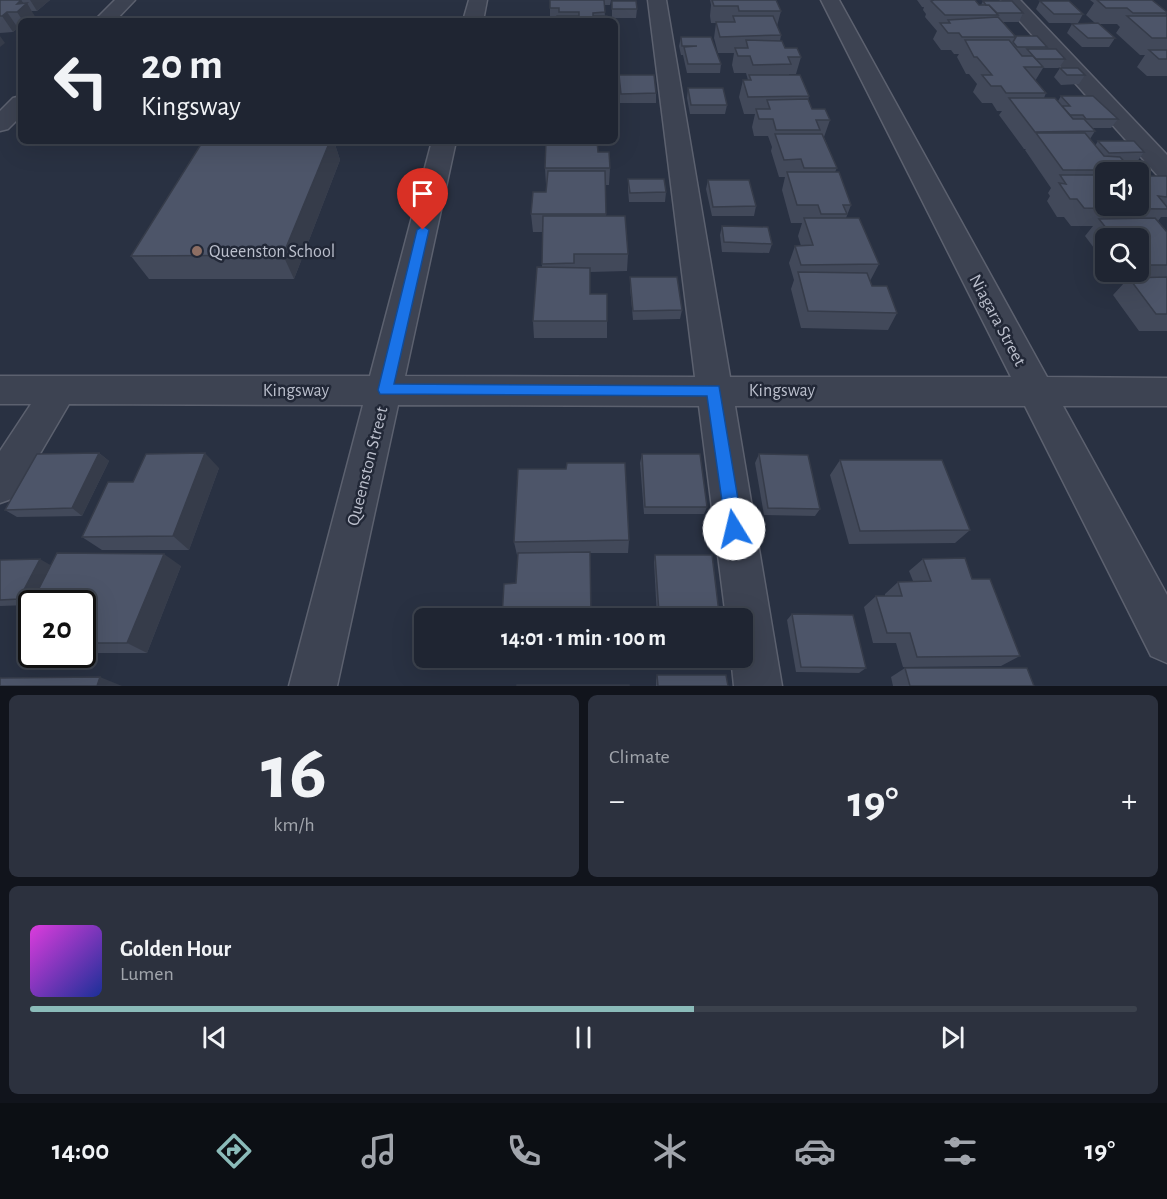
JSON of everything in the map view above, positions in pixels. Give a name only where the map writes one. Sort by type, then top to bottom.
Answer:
[{"type":"street","points":[[107,18],[126,0]]},
{"type":"street","points":[[474,18],[478,0]]},
{"type":"street","points":[[657,0],[758,686]]},
{"type":"street","name":"Niagara Street","points":[[830,0],[1167,640]]},
{"type":"street","points":[[1010,0],[1167,170]]},
{"type":"street","points":[[0,124],[18,106]]},
{"type":"street","name":"Queenston Street","points":[[313,686],[443,144]]},
{"type":"street","name":"Kingsway","points":[[0,390],[1167,392]]},
{"type":"street","points":[[0,485],[59,390]]},
{"type":"building","points":[[0,0],[21,0],[17,4],[27,3],[17,12],[7,12],[0,16]]},
{"type":"building","points":[[550,0],[604,0],[605,12],[593,13],[593,16],[607,16],[607,18],[557,18],[557,16],[579,16],[579,12],[559,12],[559,8],[550,8]]},
{"type":"building","points":[[712,0],[776,0],[781,11],[739,11],[738,6],[714,6]]},
{"type":"building","points":[[975,0],[979,5],[989,5],[998,15],[945,15],[931,1]]},
{"type":"building","points":[[1097,0],[1152,0],[1167,13],[1133,13],[1127,8],[1106,8]]},
{"type":"building","points":[[612,1],[636,1],[637,9],[612,9]]},
{"type":"building","points":[[983,1],[1012,1],[1023,13],[997,13]]},
{"type":"building","points":[[1040,1],[1069,1],[1083,14],[1054,14]]},
{"type":"building","points":[[733,16],[773,16],[781,35],[720,37],[716,22],[735,22]]},
{"type":"building","points":[[1127,16],[1167,16],[1167,38],[1152,38]]},
{"type":"building","points":[[998,17],[1016,37],[962,37],[959,33],[948,33],[940,23],[950,23],[948,20]]},
{"type":"building","points":[[1098,23],[1115,38],[1088,38],[1072,24]]},
{"type":"building","points":[[1015,36],[1037,36],[1047,47],[1017,47],[1013,42]]},
{"type":"building","points":[[681,37],[711,37],[721,64],[688,64],[684,47],[697,46],[682,46]]},
{"type":"building","points":[[746,40],[782,41],[785,48],[797,48],[801,57],[788,57],[791,64],[753,65],[750,56],[738,56],[735,48],[748,48]]},
{"type":"building","points":[[965,40],[1009,40],[1022,56],[1033,56],[1043,67],[1024,67],[1046,93],[1006,93],[1001,86],[991,86],[982,75],[992,75],[977,57],[974,57]]},
{"type":"building","points":[[1027,49],[1056,49],[1065,59],[1036,59]]},
{"type":"building","points":[[1149,50],[1167,50],[1167,59],[1159,59]]},
{"type":"building","points":[[1060,68],[1078,68],[1085,75],[1067,75]]},
{"type":"building","points":[[619,75],[654,75],[656,93],[621,94]]},
{"type":"building","points":[[749,75],[800,75],[809,96],[748,97],[743,80],[751,80]]},
{"type":"building","points":[[688,88],[723,88],[727,105],[691,105]]},
{"type":"building","points":[[1061,96],[1093,96],[1118,119],[1086,119],[1083,115],[1070,115],[1062,106],[1070,106]]},
{"type":"building","points":[[1009,98],[1055,98],[1073,119],[1084,119],[1095,131],[1035,132]]},
{"type":"building","points":[[808,99],[812,109],[825,109],[830,120],[816,120],[820,130],[776,130],[773,119],[759,119],[756,109],[770,109],[767,100]]},
{"type":"building","points":[[1036,133],[1085,133],[1104,156],[1120,157],[1125,162],[1095,162],[1095,170],[1063,170]]},
{"type":"building","points":[[775,134],[822,134],[837,168],[804,168],[801,159],[784,160]]},
{"type":"building","points":[[1098,141],[1134,141],[1144,152],[1109,153]]},
{"type":"building","points":[[201,144],[329,144],[283,255],[131,256]]},
{"type":"building","points":[[546,144],[597,144],[598,152],[609,152],[610,168],[545,168]]},
{"type":"building","points":[[548,171],[605,171],[606,214],[531,214],[533,192],[546,192]]},
{"type":"building","points":[[787,172],[839,172],[851,205],[843,205],[847,214],[821,214],[818,205],[797,205]]},
{"type":"building","points":[[1060,175],[1095,175],[1095,208],[1084,208],[1077,199],[1070,199],[1059,183],[1066,184]]},
{"type":"building","points":[[1149,176],[1167,176],[1167,197],[1158,196],[1167,209],[1149,209]]},
{"type":"building","points":[[628,179],[664,179],[666,192],[630,193]]},
{"type":"building","points":[[708,180],[749,180],[756,206],[713,207]]},
{"type":"building","points":[[543,216],[625,216],[628,254],[574,254],[574,263],[542,264]]},
{"type":"building","points":[[804,218],[859,218],[879,264],[801,265],[795,246],[813,245]]},
{"type":"building","points":[[1155,218],[1167,232],[1167,265],[1149,265],[1149,228],[1106,228],[1099,219]]},
{"type":"building","points":[[722,226],[768,227],[772,244],[724,242]]},
{"type":"building","points":[[537,267],[590,268],[590,294],[607,294],[607,321],[533,321]]},
{"type":"building","points":[[798,272],[867,273],[872,286],[887,286],[897,313],[808,311]]},
{"type":"building","points":[[630,277],[677,277],[682,310],[633,311]]},
{"type":"building","points":[[1149,277],[1167,277],[1167,314],[1156,314],[1132,282],[1149,282]]},
{"type":"building","points":[[99,453],[72,508],[5,510],[37,454]]},
{"type":"building","points":[[205,453],[173,536],[82,537],[108,482],[133,482],[146,454]]},
{"type":"building","points":[[642,454],[700,454],[707,507],[645,507]]},
{"type":"building","points":[[759,454],[808,455],[820,509],[768,508]]},
{"type":"building","points":[[840,460],[942,460],[970,530],[860,531]]},
{"type":"building","points":[[567,463],[625,463],[629,540],[514,542],[518,469],[566,469]]},
{"type":"building","points":[[590,552],[591,608],[503,608],[504,584],[516,583],[518,553]]},
{"type":"building","points":[[57,553],[164,554],[127,643],[96,643],[96,590],[38,590]]},
{"type":"building","points":[[655,555],[712,555],[718,608],[659,608]]},
{"type":"building","points":[[965,558],[972,579],[990,579],[1020,656],[917,657],[910,633],[887,633],[876,596],[902,596],[898,582],[931,581],[923,559]]},
{"type":"building","points":[[40,559],[24,590],[18,590],[18,599],[0,600],[0,560]]},
{"type":"building","points":[[792,614],[853,615],[866,668],[801,667]]},
{"type":"building","points":[[905,668],[1027,668],[1034,686],[910,686]]},
{"type":"building","points":[[657,675],[726,675],[728,686],[658,686]]},
{"type":"building","points":[[100,677],[97,686],[0,686],[0,678]]},
{"type":"building","points":[[629,685],[629,686],[517,686]]},
{"type":"place","name":"Queenston School","points":[[197,251]]},
{"type":"route","points":[[423,230],[385,390],[714,390],[734,529]]}]
